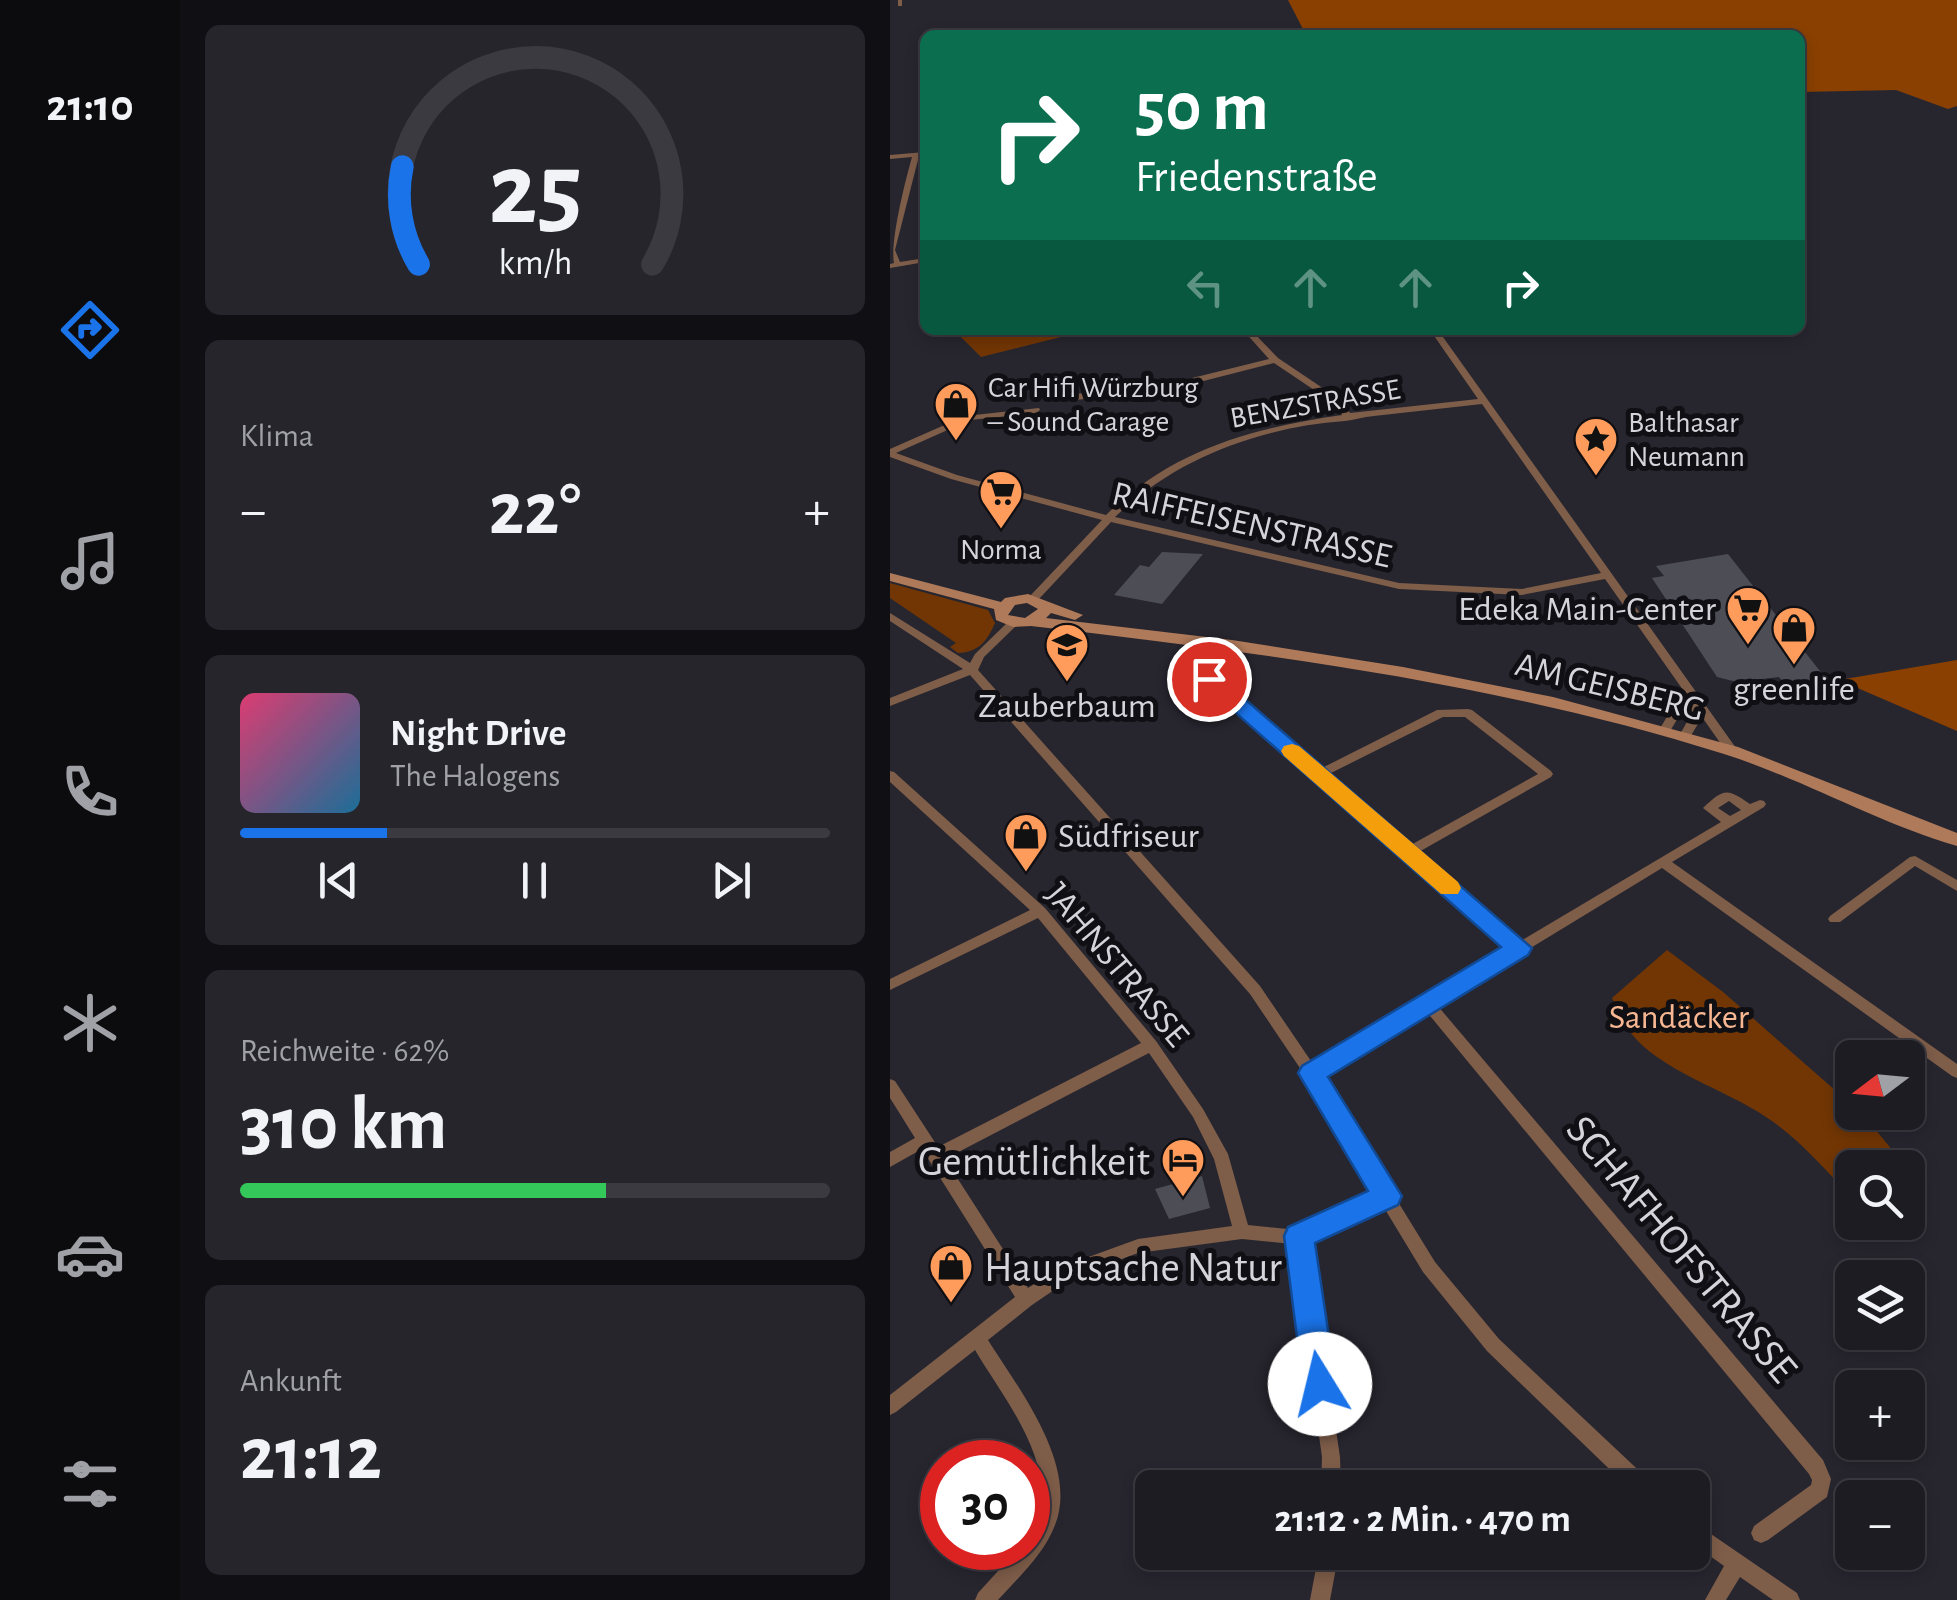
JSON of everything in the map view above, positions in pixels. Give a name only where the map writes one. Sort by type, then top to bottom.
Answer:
[{"type":"street","points":[[890,156],[920,154],[891,250],[894,266],[920,261]]},
{"type":"street","points":[[1251,335],[1276,360],[1342,405],[1348,418]]},
{"type":"street","points":[[1437,335],[1680,672],[1732,751]]},
{"type":"street","points":[[1076,397],[1180,384],[1276,360]]},
{"type":"street","name":"BENZSTRASSE","points":[[1040,603],[1118,509],[1166,471],[1216,447],[1276,430],[1483,402]]},
{"type":"street","points":[[890,453],[968,418],[1036,410]]},
{"type":"street","name":"RAIFFEISENSTRASSE","points":[[890,453],[954,478],[1110,520],[1399,586],[1522,592],[1608,575]]},
{"type":"street","points":[[890,702],[972,670],[979,656],[1022,622],[1043,614],[1040,603],[1014,600],[1002,607],[891,577]]},
{"type":"street","name":"AM GEISBERG","points":[[1040,603],[1232,645]]},
{"type":"street","points":[[1002,607],[1001,618],[1022,622]]},
{"type":"street","points":[[890,616],[972,670],[1255,990],[1311,1073],[1428,1267],[1493,1345],[1624,1470]]},
{"type":"street","name":"AM GEISBERG","points":[[1022,622],[1232,645],[1403,672],[1665,730],[1732,751],[1957,840]]},
{"type":"street","points":[[1209,679],[1519,948]]},
{"type":"street","points":[[1665,730],[1693,696]]},
{"type":"street","points":[[1685,736],[1697,715],[1693,696]]},
{"type":"street","points":[[1318,774],[1442,712],[1459,710],[1547,774],[1408,852]]},
{"type":"street","name":"JAHNSTRASSE","points":[[890,775],[1040,911],[1151,1045],[1198,1113],[1222,1159],[1242,1232]]},
{"type":"street","points":[[1311,1073],[1664,863],[1755,807],[1729,795],[1710,808],[1730,822]]},
{"type":"street","points":[[1835,919],[1915,860],[1957,886]]},
{"type":"street","points":[[1664,863],[1957,1072]]},
{"type":"street","points":[[890,985],[1040,911]]},
{"type":"street","name":"SCHAFHOFSTRASSE","points":[[1428,1004],[1816,1466],[1822,1479],[1820,1490],[1761,1533]]},
{"type":"street","points":[[936,1156],[1151,1045]]},
{"type":"street","points":[[890,1085],[1026,1299]]},
{"type":"street","points":[[890,1160],[925,1140]]},
{"type":"street","points":[[890,1406],[1026,1299],[1067,1272],[1138,1246],[1242,1232],[1299,1236],[1387,1196]]},
{"type":"street","points":[[1299,1236],[1331,1470]]},
{"type":"street","points":[[977,1338],[1048,1461],[1053,1487],[1047,1523],[986,1600]]},
{"type":"street","points":[[1710,1545],[1790,1600]]},
{"type":"street","points":[[1715,1600],[1736,1565]]},
{"type":"street","points":[[1320,1600],[1326,1570]]},
{"type":"green space","points":[[959,335],[1069,335],[981,357]]},
{"type":"green space","points":[[890,583],[988,610],[995,623],[981,644],[958,653],[950,647],[956,643],[890,598]]},
{"type":"green space","name":"Sandäcker","points":[[1667,950],[1723,992],[1835,1090],[1835,1130],[1876,1130],[1892,1150],[1835,1150],[1835,1180],[1778,1125],[1675,1069],[1643,1046],[1627,1028],[1612,998]]},
{"type":"shaded area","points":[[1288,0],[1957,0],[1957,106],[1948,109],[1896,90],[1805,92],[1805,30],[1303,30]]},
{"type":"shaded area","points":[[1957,660],[1957,731],[1839,680]]},
{"type":"building","points":[[1162,552],[1203,554],[1162,604],[1114,595],[1140,565],[1149,567]]},
{"type":"building","name":"Edeka Main-Center","points":[[1728,554],[1827,680],[1819,686],[1790,691],[1779,677],[1737,682],[1717,677],[1652,578],[1664,576],[1656,566]]},
{"type":"building","name":"Gemütlichkeit","points":[[1202,1176],[1210,1208],[1169,1219],[1155,1189]]},
{"type":"slow traffic","points":[[1292,751],[1449,888]]},
{"type":"place","name":"Car Hifi Würzburg – Sound Garage","points":[[956,442]]},
{"type":"place","name":"Balthasar Neumann","points":[[1596,477]]},
{"type":"place","name":"Norma","points":[[1001,530]]},
{"type":"place","name":"Edeka Main-Center","points":[[1748,646]]},
{"type":"place","name":"greenlife","points":[[1794,666]]},
{"type":"place","name":"Zauberbaum","points":[[1067,683]]},
{"type":"place","name":"Südfriseur","points":[[1026,873]]},
{"type":"place","name":"Gemütlichkeit","points":[[1183,1198]]},
{"type":"place","name":"Hauptsache Natur","points":[[951,1304]]},
{"type":"route","points":[[1209,679],[1519,948],[1311,1073],[1387,1196],[1299,1236],[1320,1384]]}]
